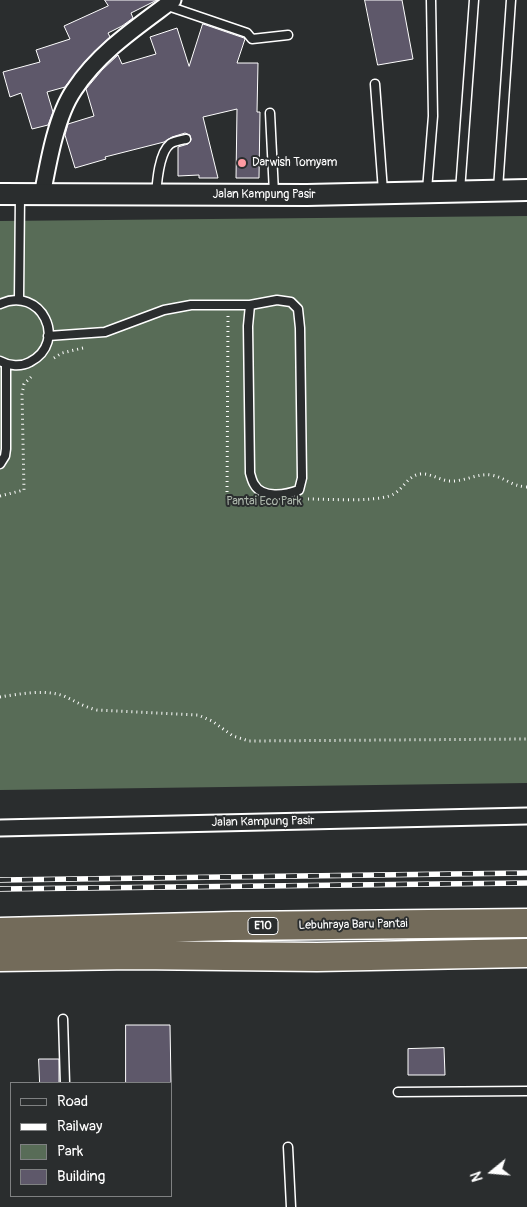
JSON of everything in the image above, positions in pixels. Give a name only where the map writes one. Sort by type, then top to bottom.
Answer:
[{"type":"highway","name":"Lebuhraya Baru Pantai","points":[[0,932],[233,926],[527,923]]},
{"type":"highway","points":[[0,957],[133,955],[318,957],[527,953]]},
{"type":"street","points":[[42,196],[57,130],[73,91],[101,57],[169,3]]},
{"type":"street","name":"Jalan Kampung Pasir","points":[[0,194],[42,196],[274,195],[527,190]]},
{"type":"street","name":"Jalan Kampung Pasir","points":[[0,828],[527,816]]},
{"type":"lane","points":[[427,192],[433,116],[430,0]]},
{"type":"lane","points":[[460,191],[474,0]]},
{"type":"lane","points":[[498,191],[510,0]]},
{"type":"lane","points":[[169,3],[247,34],[252,39],[288,35]]},
{"type":"lane","points":[[375,84],[383,193]]},
{"type":"lane","points":[[270,113],[274,195]]},
{"type":"lane","points":[[156,195],[159,168],[166,150],[171,143],[186,139]]},
{"type":"lane","points":[[19,299],[20,195]]},
{"type":"lane","points":[[0,304],[8,300],[19,299],[30,302],[40,309],[46,319],[48,336],[43,352],[36,359],[26,364],[3,363],[5,456],[0,464]]},
{"type":"lane","points":[[48,336],[105,332],[164,310],[191,305],[250,305],[277,300],[291,302],[298,309],[302,478],[299,490],[288,494],[261,492],[254,485],[250,473],[248,326],[250,305]]},
{"type":"lane","points":[[63,1019],[65,1082]]},
{"type":"lane","points":[[398,1092],[527,1091]]},
{"type":"lane","points":[[288,1147],[291,1207]]},
{"type":"path","points":[[221,314],[228,313],[227,500],[255,500]]},
{"type":"path","points":[[51,360],[62,353],[91,348]]},
{"type":"path","points":[[0,496],[24,490],[22,394],[24,384],[34,374]]},
{"type":"path","points":[[303,499],[385,497],[402,489],[408,478],[418,474],[429,474],[448,481],[462,481],[488,474],[496,476],[514,486],[527,487]]},
{"type":"path","points":[[0,698],[47,693],[62,696],[82,707],[96,710],[198,715],[212,721],[233,736],[248,741],[527,739]]},
{"type":"green space","name":"Pantai Eco Park","points":[[527,216],[527,783],[0,790],[0,221]]},
{"type":"building","points":[[105,0],[157,0],[131,13],[133,18],[108,33],[110,37],[88,58],[65,87],[47,92],[53,112],[48,125],[32,129],[21,93],[10,97],[3,72],[40,62],[36,50],[70,39],[64,26],[108,6]]},
{"type":"building","points":[[365,0],[402,0],[413,59],[378,65]]},
{"type":"building","points":[[203,24],[244,38],[237,63],[258,63],[257,112],[260,112],[259,178],[236,178],[237,109],[203,117],[218,178],[199,178],[199,175],[178,176],[178,147],[188,144],[191,140],[190,135],[185,133],[164,142],[105,157],[106,159],[75,168],[65,135],[68,124],[94,116],[86,89],[102,70],[118,55],[122,64],[156,54],[150,37],[177,28],[189,66]]},
{"type":"building","points":[[126,1025],[170,1025],[171,1082],[126,1082]]},
{"type":"building","points":[[444,1048],[445,1075],[408,1075],[408,1049]]},
{"type":"building","points":[[39,1059],[59,1059],[59,1082],[40,1082]]},
{"type":"railway","points":[[0,880],[527,873]]},
{"type":"railway","points":[[0,889],[527,883]]},
{"type":"place","name":"Darwish Tomyam","points":[[242,163]]}]
